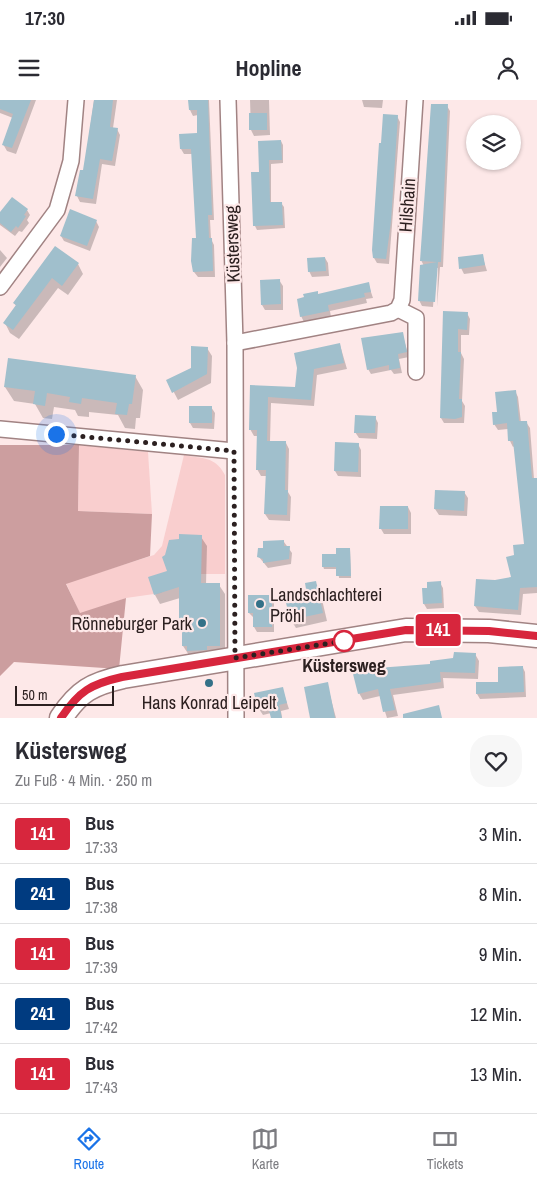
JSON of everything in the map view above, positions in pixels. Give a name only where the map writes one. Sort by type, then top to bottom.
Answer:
[{"type":"street","points":[[0,287],[57,210],[71,161],[76,100]]},
{"type":"street","name":"Küstersweg","points":[[228,100],[235,343],[236,718]]},
{"type":"street","name":"Hilshain","points":[[398,309],[402,300],[414,100]]},
{"type":"street","points":[[235,343],[390,313],[398,309],[416,318],[416,372]]},
{"type":"street","points":[[0,429],[234,451]]},
{"type":"street","points":[[61,718],[77,697],[94,685],[122,677],[406,630],[489,631],[537,636]]},
{"type":"shaded area","points":[[0,445],[79,445],[78,511],[152,514],[150,556],[66,584],[80,613],[126,598],[119,669],[14,662],[0,676]]},
{"type":"shaded area","points":[[79,445],[148,452],[152,514],[78,511]]},
{"type":"shaded area","points":[[184,455],[213,461],[225,475],[225,574],[179,574],[161,593],[126,598],[80,614],[66,583],[154,555],[162,546]]},
{"type":"building","points":[[0,100],[31,100],[12,148],[2,145],[13,114],[0,109]]},
{"type":"building","points":[[94,100],[113,100],[110,127],[118,128],[112,161],[100,159],[93,199],[75,196],[80,170],[83,170]]},
{"type":"building","points":[[188,100],[208,100],[212,215],[208,215],[209,238],[212,238],[213,271],[193,272],[191,261],[192,238],[196,238],[191,149],[180,149],[179,134],[197,133],[197,110],[189,110]]},
{"type":"building","points":[[431,104],[448,104],[441,262],[438,262],[435,302],[418,301],[420,265],[437,262],[420,261]]},
{"type":"building","points":[[249,113],[267,113],[267,130],[249,130]]},
{"type":"building","points":[[383,114],[398,115],[391,221],[386,259],[373,258],[372,250],[379,143],[381,143]]},
{"type":"building","points":[[281,140],[282,160],[269,160],[270,202],[282,202],[283,225],[253,226],[251,172],[259,172],[258,141]]},
{"type":"building","points":[[12,197],[28,209],[18,228],[16,226],[11,232],[0,223],[0,212]]},
{"type":"building","points":[[70,209],[97,220],[87,246],[60,236]]},
{"type":"building","points":[[55,246],[79,263],[62,286],[52,278],[13,330],[3,323],[16,305],[13,303]]},
{"type":"building","points":[[483,254],[485,265],[459,269],[458,257]]},
{"type":"building","points":[[325,257],[326,271],[308,272],[307,258]]},
{"type":"building","points":[[280,279],[281,304],[261,305],[260,280]]},
{"type":"building","points":[[369,282],[371,292],[364,293],[365,297],[328,305],[329,311],[300,317],[297,299],[304,297],[303,294],[318,291],[318,294]]},
{"type":"building","points":[[443,311],[468,312],[467,330],[458,329],[458,352],[461,352],[459,399],[462,399],[462,417],[455,419],[440,418]]},
{"type":"building","points":[[403,332],[407,352],[398,354],[400,368],[389,370],[389,365],[367,370],[361,338]]},
{"type":"building","points":[[340,343],[344,363],[314,369],[311,400],[268,397],[267,441],[286,441],[285,490],[288,490],[287,515],[264,514],[266,470],[256,470],[257,430],[249,430],[250,385],[295,387],[297,368],[294,353]]},
{"type":"building","points":[[191,346],[208,347],[207,374],[172,393],[166,380],[191,368]]},
{"type":"building","points":[[8,358],[136,375],[132,404],[129,404],[127,415],[115,414],[117,403],[82,398],[81,404],[69,402],[70,397],[47,393],[45,406],[33,404],[35,391],[4,387]]},
{"type":"building","points":[[516,390],[519,421],[527,421],[532,478],[537,478],[537,587],[520,588],[518,610],[474,606],[476,579],[495,580],[511,577],[506,557],[514,555],[513,545],[524,544],[513,441],[508,441],[507,423],[493,425],[492,412],[497,412],[495,392]]},
{"type":"building","points":[[189,406],[212,406],[212,423],[189,423]]},
{"type":"building","points":[[355,415],[376,416],[375,433],[354,433]]},
{"type":"building","points":[[335,442],[359,443],[358,472],[334,471]]},
{"type":"building","points":[[435,490],[465,491],[464,511],[434,509]]},
{"type":"building","points":[[380,506],[408,506],[408,529],[379,529]]},
{"type":"building","points":[[179,534],[202,535],[201,583],[220,583],[220,646],[207,646],[207,650],[187,651],[187,646],[182,646],[182,629],[179,629],[179,587],[154,595],[148,577],[167,571],[162,557],[165,555],[169,540],[179,539]]},
{"type":"building","points":[[284,540],[284,546],[290,546],[289,559],[263,563],[263,559],[257,557],[258,548],[263,548],[263,541]]},
{"type":"building","points":[[336,548],[350,548],[351,576],[336,576],[336,567],[322,567],[322,554],[336,554]]},
{"type":"building","points":[[316,581],[323,613],[290,620],[284,594],[306,589],[305,583]]},
{"type":"building","points":[[441,581],[442,603],[423,604],[422,588],[427,588],[427,582]]},
{"type":"building","name":"Landschlachterei Pröhl","points":[[248,595],[272,595],[272,627],[253,627],[253,613],[248,613]]},
{"type":"building","points":[[454,652],[476,653],[475,673],[440,672],[441,682],[390,689],[395,710],[383,712],[378,689],[358,694],[353,674],[377,668],[430,664],[430,661],[453,658]]},
{"type":"building","points":[[523,666],[524,692],[476,694],[476,682],[498,682],[498,667]]},
{"type":"building","points":[[328,682],[335,718],[310,718],[304,687]]},
{"type":"building","points":[[283,687],[287,703],[279,705],[282,718],[271,718],[268,707],[258,710],[254,693]]},
{"type":"building","points":[[439,705],[442,718],[403,718],[403,714]]},
{"type":"bus line","name":"141","points":[[61,718],[83,691],[105,681],[122,677],[406,630],[489,631],[537,636]]},
{"type":"place","name":"Landschlachterei Pröhl","points":[[260,604]]},
{"type":"place","name":"Rönneburger Park","points":[[202,623]]},
{"type":"place","name":"Küstersweg","points":[[344,641]]},
{"type":"place","name":"Hans Konrad Leipelt","points":[[209,683]]},
{"type":"route","points":[[56,434],[234,451],[235,658],[344,641]]}]
